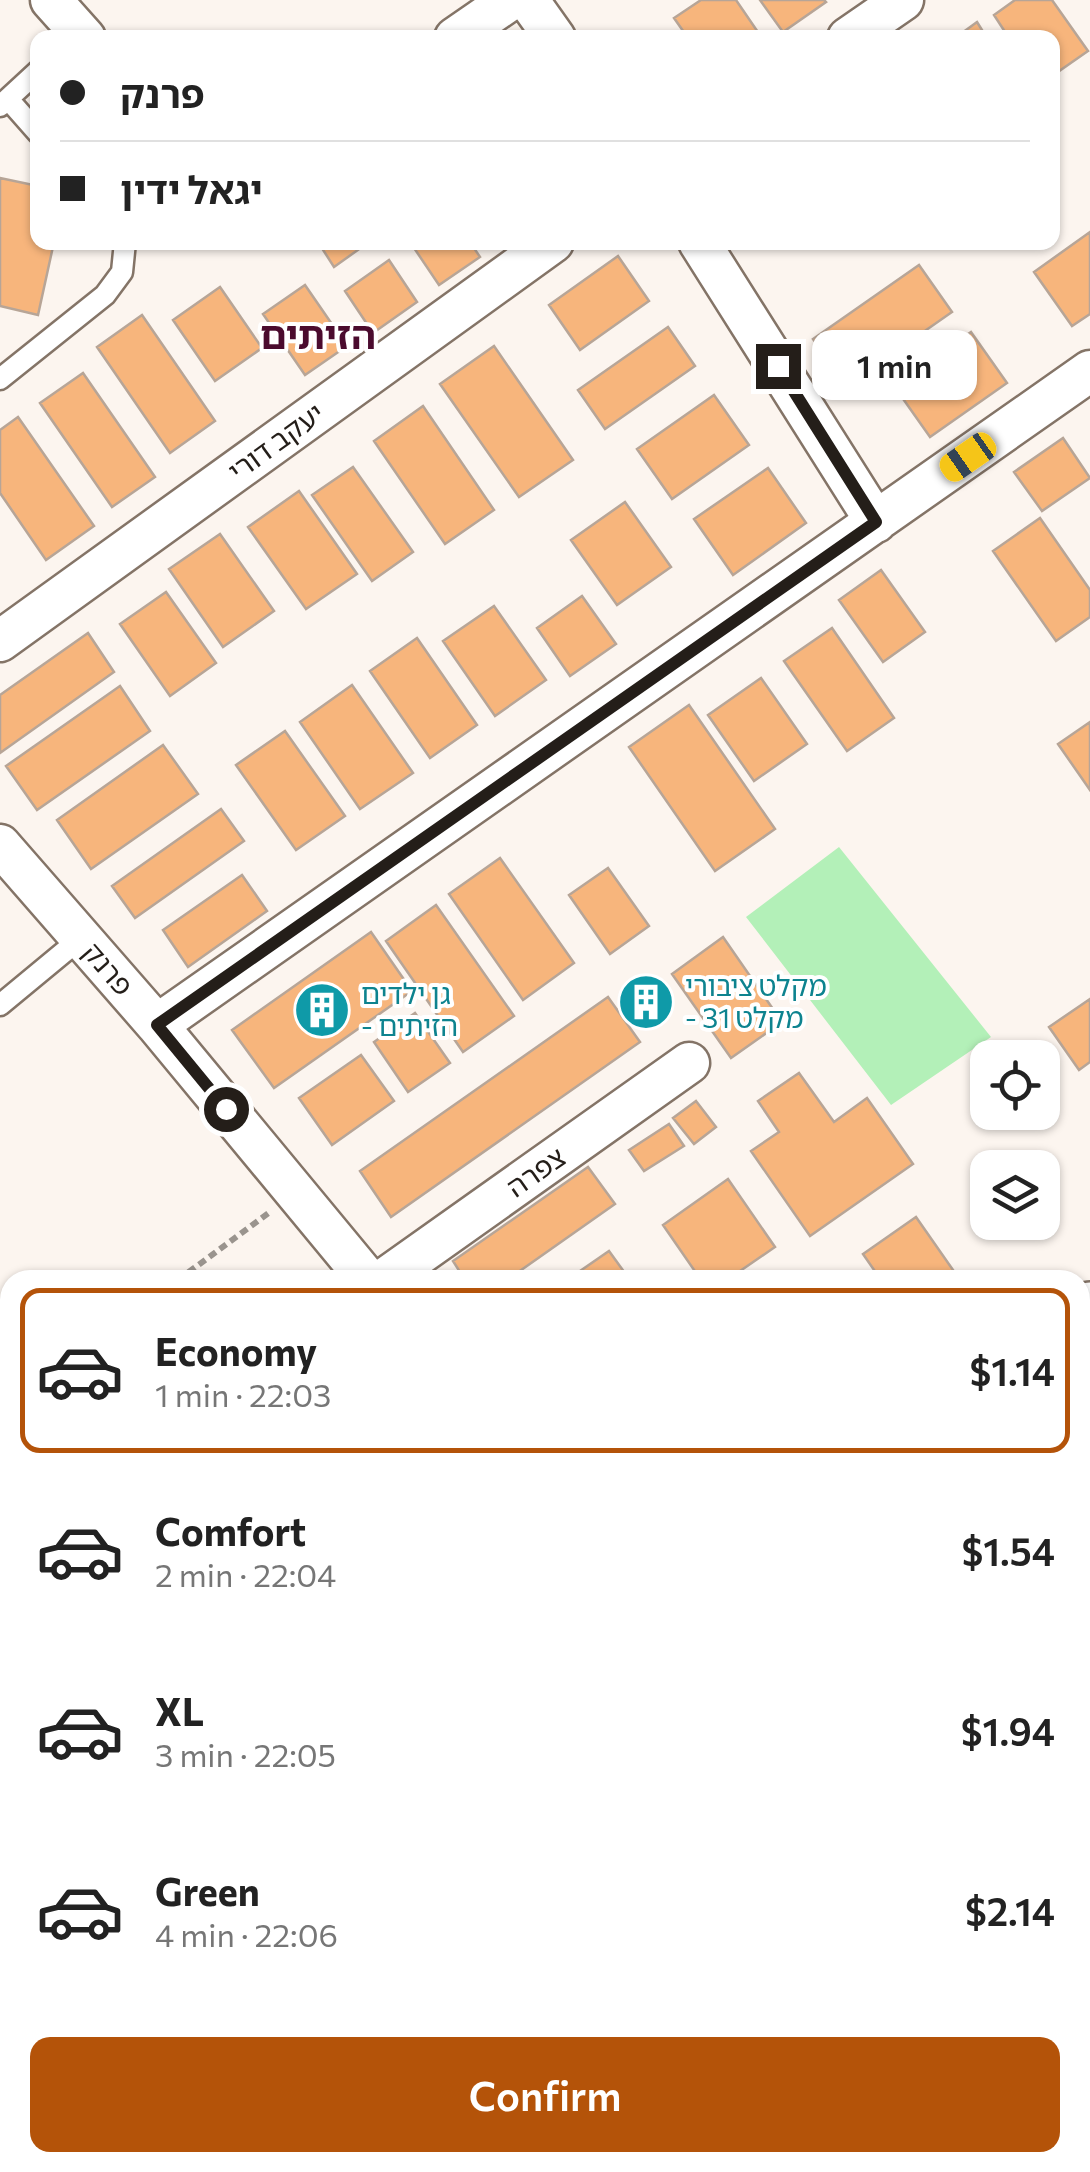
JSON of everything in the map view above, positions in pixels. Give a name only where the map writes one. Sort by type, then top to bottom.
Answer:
[{"type":"street","points":[[51,0],[74,30]]},
{"type":"street","points":[[467,30],[510,0]]},
{"type":"street","points":[[528,0],[550,30]]},
{"type":"street","points":[[860,30],[904,0]]},
{"type":"street","name":"יעקב דורי","points":[[0,641],[542,250]]},
{"type":"street","points":[[704,250],[876,522]]},
{"type":"street","points":[[157,1025],[1090,371]]},
{"type":"street","name":"פרנק","points":[[0,845],[157,1025],[360,1270]]},
{"type":"street","name":"צפרה","points":[[398,1270],[689,1063]]},
{"type":"lane","points":[[30,79],[4,103],[30,125]]},
{"type":"lane","points":[[0,378],[105,295],[122,272],[124,250]]},
{"type":"lane","points":[[0,1006],[81,938]]},
{"type":"path","points":[[191,1270],[296,1192]]},
{"type":"green space","points":[[839,847],[991,1037],[970,1040],[970,1051],[891,1105],[746,917]]},
{"type":"building","points":[[701,0],[736,0],[757,30],[682,30],[674,18]]},
{"type":"building","points":[[760,0],[826,2],[786,30],[782,30]]},
{"type":"building","points":[[1015,0],[1052,0],[1088,51],[1060,70],[1060,30],[1004,30],[994,15]]},
{"type":"building","points":[[977,22],[982,30],[966,30]]},
{"type":"building","points":[[0,178],[30,184],[30,250],[52,250],[38,315],[0,306]]},
{"type":"building","points":[[1090,232],[1090,314],[1072,326],[1034,272]]},
{"type":"building","points":[[323,250],[358,250],[334,267]]},
{"type":"building","points":[[415,250],[475,250],[480,257],[439,285]]},
{"type":"building","points":[[618,256],[649,301],[580,350],[549,305]]},
{"type":"building","points":[[389,260],[417,302],[373,333],[345,291]]},
{"type":"building","points":[[919,265],[952,312],[846,386],[813,339]]},
{"type":"building","points":[[305,285],[347,346],[305,375],[263,314]]},
{"type":"building","points":[[220,287],[262,348],[215,381],[173,320]]},
{"type":"building","points":[[142,315],[215,421],[170,453],[97,347]]},
{"type":"building","points":[[668,327],[695,366],[605,429],[578,390]]},
{"type":"building","points":[[971,332],[1007,383],[930,437],[894,386]]},
{"type":"building","points":[[494,346],[573,460],[519,497],[440,384]]},
{"type":"building","points":[[83,373],[155,477],[112,507],[40,403]]},
{"type":"building","points":[[714,395],[749,445],[672,499],[637,449]]},
{"type":"building","points":[[423,406],[494,510],[445,544],[374,441]]},
{"type":"building","points":[[18,417],[94,526],[46,560],[0,493],[0,430]]},
{"type":"building","points":[[1063,438],[1090,478],[1042,511],[1014,472]]},
{"type":"building","points":[[353,467],[413,552],[372,581],[312,495]]},
{"type":"building","points":[[768,468],[806,523],[733,575],[694,519]]},
{"type":"building","points":[[299,491],[357,574],[306,609],[248,527]]},
{"type":"building","points":[[625,502],[671,567],[617,605],[571,540]]},
{"type":"building","points":[[1040,518],[1090,590],[1090,617],[1056,641],[993,551]]},
{"type":"building","points":[[220,534],[274,611],[223,647],[169,569]]},
{"type":"building","points":[[881,570],[925,632],[883,662],[839,600]]},
{"type":"building","points":[[166,592],[216,663],[170,696],[120,624]]},
{"type":"building","points":[[582,596],[616,644],[570,676],[537,628]]},
{"type":"building","points":[[494,606],[546,680],[495,716],[443,641]]},
{"type":"building","points":[[832,628],[894,718],[847,751],[784,661]]},
{"type":"building","points":[[88,633],[114,672],[0,753],[0,695]]},
{"type":"building","points":[[417,638],[477,725],[430,758],[370,671]]},
{"type":"building","points":[[761,678],[807,744],[754,781],[708,715]]},
{"type":"building","points":[[352,685],[413,773],[360,809],[300,722]]},
{"type":"building","points":[[120,686],[150,731],[37,810],[6,766]]},
{"type":"building","points":[[689,705],[775,829],[715,871],[629,747]]},
{"type":"building","points":[[1090,722],[1090,790],[1058,744]]},
{"type":"building","points":[[285,731],[345,816],[296,850],[236,765]]},
{"type":"building","points":[[163,745],[198,794],[91,869],[57,820]]},
{"type":"building","points":[[221,809],[244,841],[135,918],[112,886]]},
{"type":"building","points":[[500,858],[574,963],[523,1000],[449,894]]},
{"type":"building","points":[[608,868],[649,926],[610,954],[569,895]]},
{"type":"building","points":[[242,875],[267,911],[188,967],[163,930]]},
{"type":"building","points":[[436,905],[514,1016],[463,1052],[386,941]]},
{"type":"building","name":"גן ילדים - הזיתים","points":[[371,932],[412,991],[274,1088],[232,1030]]},
{"type":"building","points":[[723,937],[782,1022],[731,1058],[672,974]]},
{"type":"building","name":"מקלט ציבורי - מקלט 31","points":[[650,977],[671,1007],[643,1028],[620,996]]},
{"type":"building","points":[[608,997],[640,1042],[391,1217],[360,1171]]},
{"type":"building","points":[[1090,999],[1090,1062],[1079,1070],[1049,1027]]},
{"type":"building","points":[[415,1013],[450,1063],[408,1092],[374,1042]]},
{"type":"building","points":[[361,1055],[394,1101],[332,1145],[299,1098]]},
{"type":"building","points":[[799,1073],[834,1122],[867,1098],[913,1164],[810,1236],[751,1151],[779,1132],[758,1101]]},
{"type":"building","points":[[696,1101],[716,1127],[694,1144],[673,1118]]},
{"type":"building","points":[[669,1124],[684,1146],[644,1171],[629,1150]]},
{"type":"building","points":[[588,1167],[615,1204],[521,1270],[459,1270],[453,1261]]},
{"type":"building","points":[[728,1179],[775,1247],[742,1270],[694,1270],[663,1225]]},
{"type":"building","points":[[916,1217],[953,1270],[874,1270],[863,1254]]},
{"type":"building","points":[[609,1251],[623,1270],[581,1270]]},
{"type":"place","name":"מקלט ציבורי - מקלט 31","points":[[646,1002]]},
{"type":"place","name":"גן ילדים - הזיתים","points":[[322,1010]]},
{"type":"district","name":"הזיתים","points":[[318,336]]},
{"type":"route","points":[[226,1109],[157,1025],[876,522],[778,366]]}]
